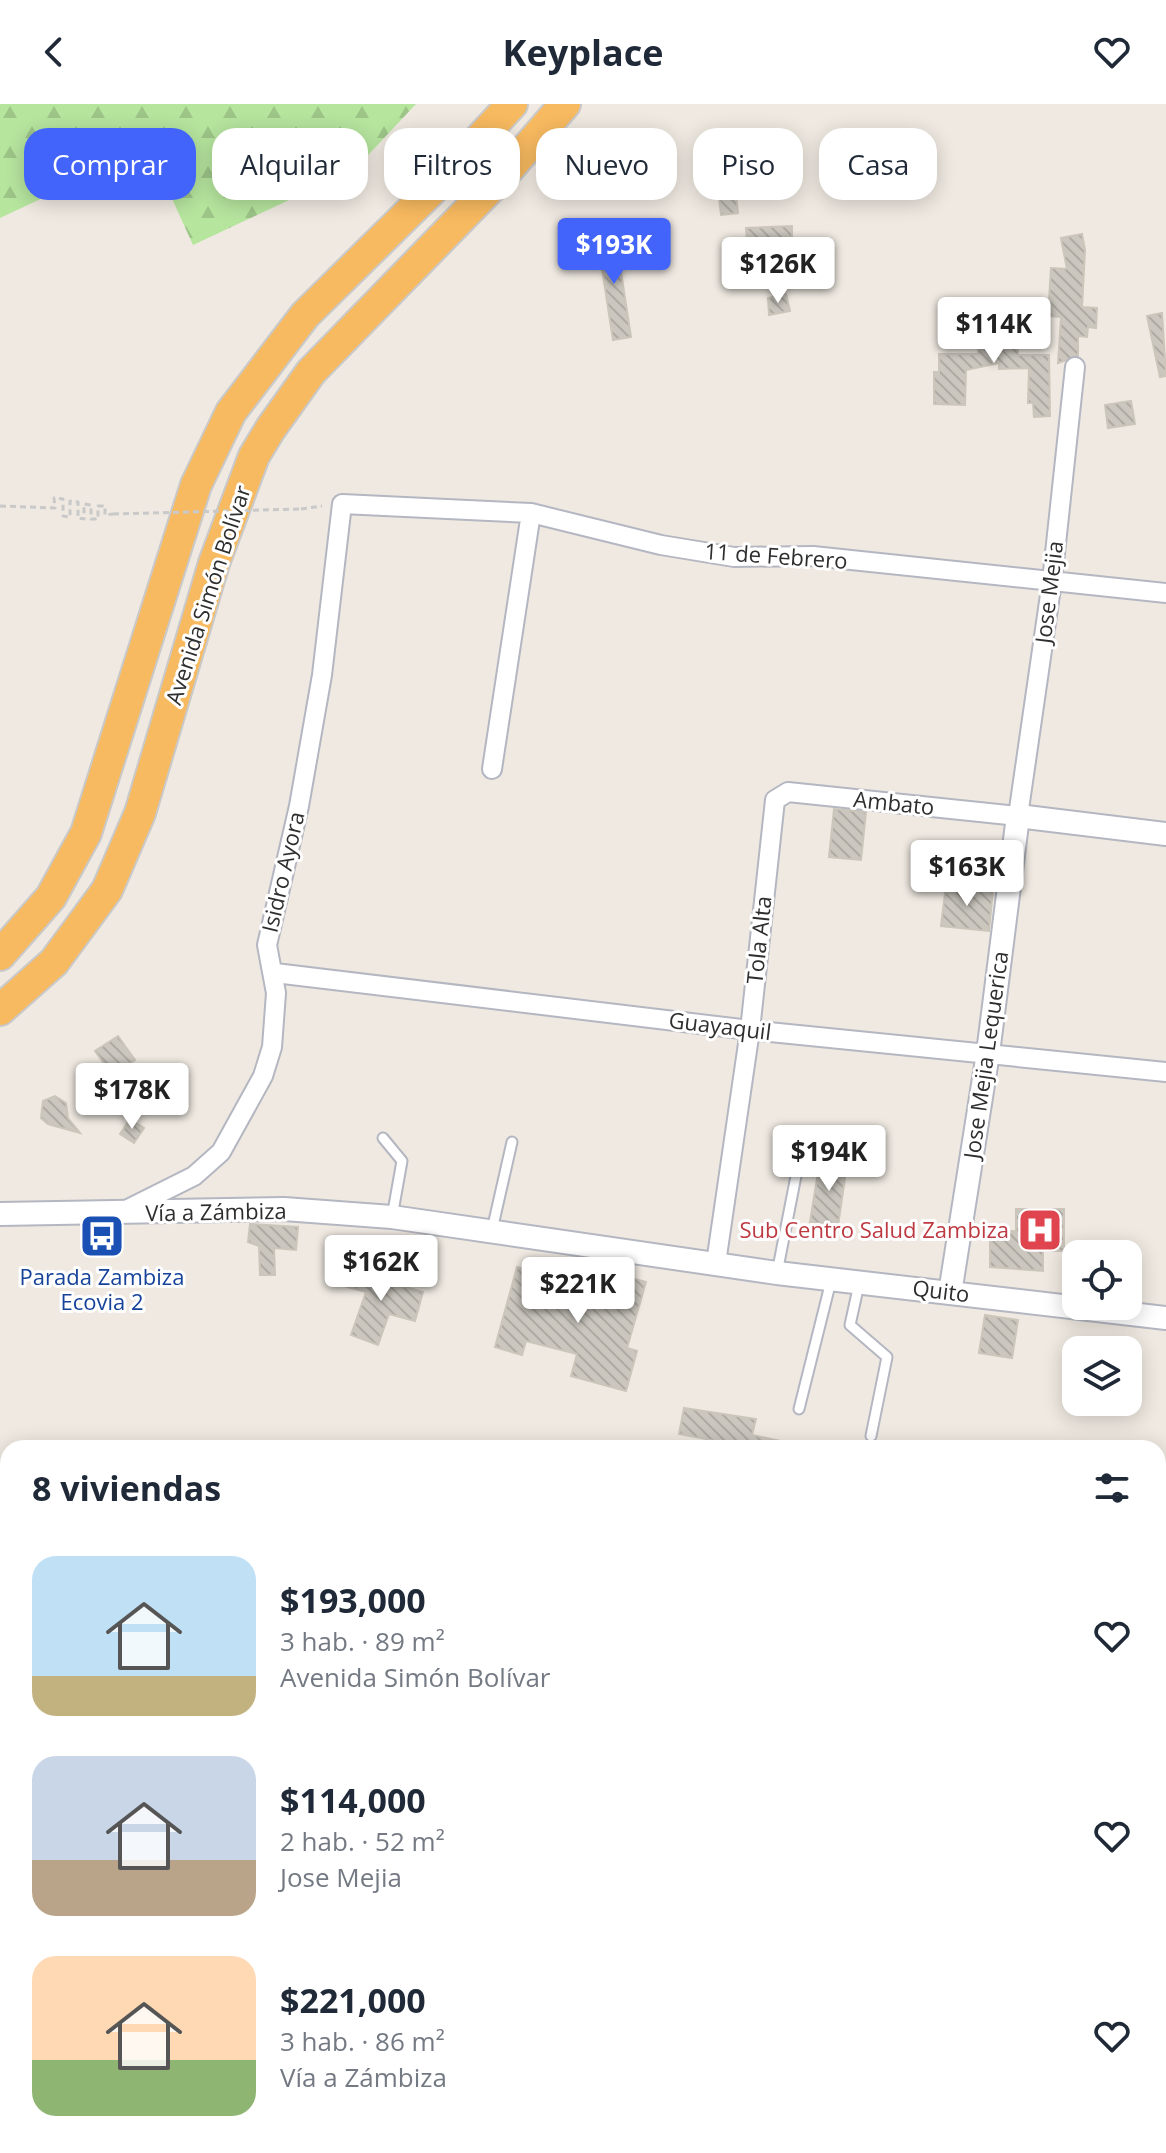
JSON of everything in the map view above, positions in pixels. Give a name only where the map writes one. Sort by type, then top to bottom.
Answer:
[{"type":"highway","name":"Avenida Simón Bolívar","points":[[0,955],[51,897],[86,833],[196,485],[231,412],[305,315],[437,185],[512,104]]},
{"type":"highway","name":"Avenida Simón Bolívar","points":[[0,1010],[54,962],[107,890],[140,813],[214,563],[254,456],[271,428],[311,372],[505,173],[565,104]]},
{"type":"street","name":"Jose Mejia","points":[[1018,816],[1052,581],[1075,367]]},
{"type":"street","name":"11 de Febrero","points":[[342,504],[531,513],[661,545],[734,557],[813,556],[1166,593]]},
{"type":"street","name":"Isidro Ayora","points":[[114,1214],[159,1196],[194,1176],[221,1152],[263,1076],[272,1047],[275,973],[268,961],[267,945],[299,806],[322,675],[342,504]]},
{"type":"street","points":[[492,769],[531,513]]},
{"type":"street","name":"Ambato","points":[[773,807],[778,797],[788,792],[1166,834]]},
{"type":"street","name":"Tola Alta","points":[[716,1263],[750,1030],[773,807]]},
{"type":"street","name":"Jose Mejia Lequerica","points":[[950,1293],[988,1053],[1018,816]]},
{"type":"street","name":"Guayaquil","points":[[275,973],[750,1030],[1166,1072]]},
{"type":"street","name":"Vía a Zámbiza","points":[[0,1214],[284,1209],[392,1217],[716,1263]]},
{"type":"street","name":"Quito","points":[[716,1263],[777,1273],[1166,1318]]},
{"type":"lane","points":[[383,1138],[402,1161],[392,1217]]},
{"type":"lane","points":[[492,1230],[512,1142]]},
{"type":"lane","points":[[777,1273],[796,1176]]},
{"type":"lane","points":[[799,1409],[832,1278]]},
{"type":"lane","points":[[860,1281],[850,1325],[882,1349],[887,1357],[871,1436]]},
{"type":"path","points":[[0,506],[55,508],[54,498],[63,499],[63,516],[70,517],[70,501],[78,502],[78,518],[84,519],[84,504],[91,505],[91,519],[98,519],[98,506],[105,506],[105,515],[301,509]]},
{"type":"green space","points":[[0,104],[416,104],[393,128],[384,128],[384,138],[368,155],[368,128],[212,128],[212,200],[289,200],[193,245],[173,200],[196,200],[196,128],[24,128],[24,200],[38,200],[0,218]]},
{"type":"building","points":[[719,200],[737,200],[738,213],[721,215]]},
{"type":"building","points":[[792,226],[792,240],[747,241],[746,228]]},
{"type":"building","points":[[615,233],[631,337],[613,340],[597,236]]},
{"type":"building","points":[[1082,234],[1085,250],[1082,307],[1097,308],[1096,328],[1088,327],[1087,337],[1078,336],[1078,356],[1058,363],[1061,317],[1048,316],[1051,268],[1067,269],[1061,238]]},
{"type":"building","points":[[786,294],[790,311],[769,315],[768,298]]},
{"type":"building","points":[[1162,313],[1166,376],[1160,377],[1147,316]]},
{"type":"building","points":[[979,316],[1018,316],[1018,355],[1049,355],[1050,416],[1034,417],[1033,403],[1028,403],[1029,368],[999,369],[999,363],[966,370],[965,405],[934,404],[934,372],[939,372],[939,354],[978,354]]},
{"type":"building","points":[[1131,401],[1135,424],[1108,428],[1105,405]]},
{"type":"building","points":[[834,809],[866,812],[861,860],[829,857]]},
{"type":"building","points":[[946,885],[993,890],[989,931],[941,926]]},
{"type":"building","points":[[118,1036],[135,1060],[112,1075],[95,1051]]},
{"type":"building","points":[[55,1096],[66,1103],[68,1118],[80,1133],[48,1124],[41,1118],[43,1101]]},
{"type":"building","points":[[130,1119],[144,1128],[134,1143],[120,1134]]},
{"type":"building","points":[[820,1160],[847,1164],[838,1226],[810,1222]]},
{"type":"building","name":"Sub Centro Salud Zambiza","points":[[1016,1209],[1064,1209],[1062,1251],[1043,1251],[1043,1271],[990,1267],[990,1240],[1001,1240],[1002,1231],[1016,1231]]},
{"type":"building","points":[[250,1224],[298,1227],[296,1250],[274,1248],[275,1275],[260,1275],[259,1246],[248,1242]]},
{"type":"building","points":[[517,1267],[544,1274],[538,1298],[582,1310],[594,1268],[646,1282],[627,1348],[637,1351],[626,1391],[571,1376],[577,1354],[526,1341],[522,1355],[495,1347]]},
{"type":"building","points":[[349,1268],[400,1281],[398,1285],[423,1292],[415,1321],[389,1314],[378,1345],[351,1335],[366,1292],[344,1286]]},
{"type":"building","points":[[985,1315],[1018,1320],[1012,1358],[979,1353]]},
{"type":"building","points":[[684,1408],[756,1419],[752,1435],[776,1440],[711,1440],[679,1434]]},
{"type":"place","name":"Sub Centro Salud Zambiza","points":[[1040,1230]]},
{"type":"place","name":"Parada Zambiza Ecovia 2","points":[[102,1236]]}]
